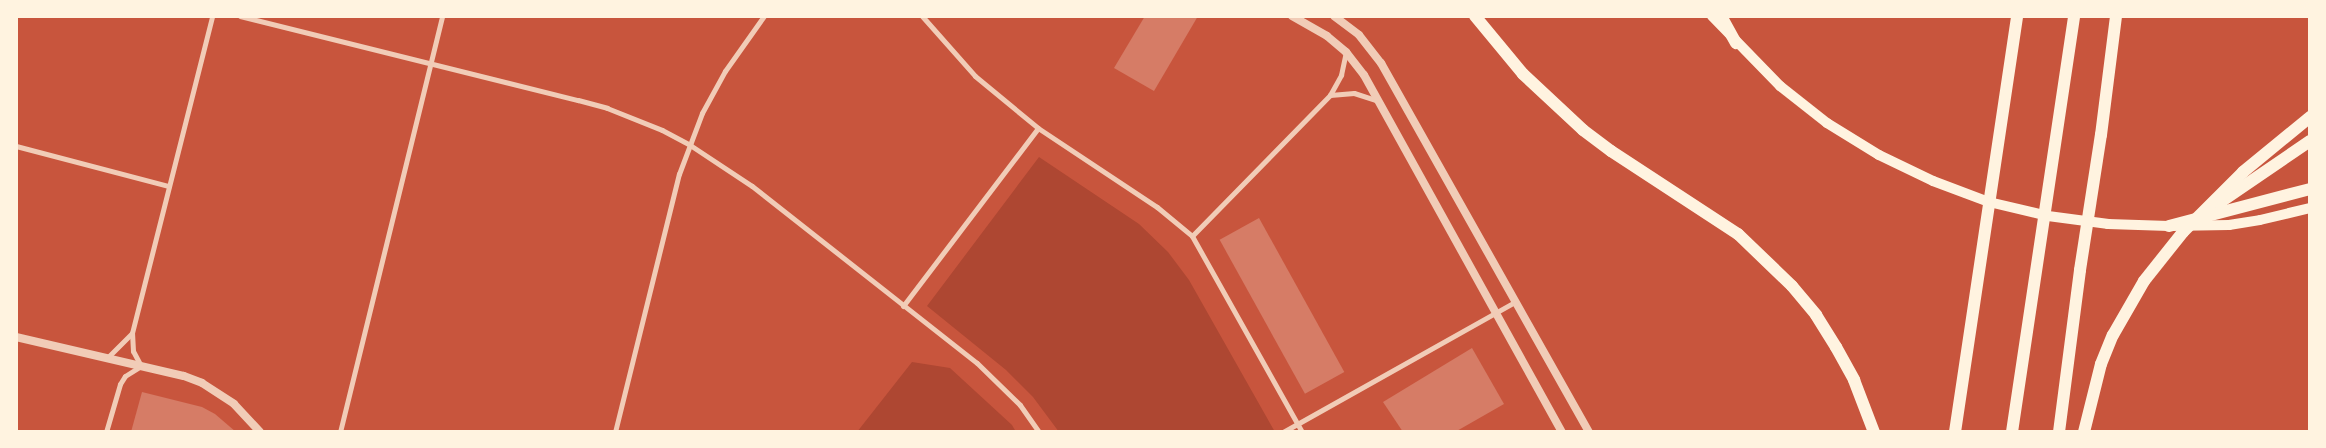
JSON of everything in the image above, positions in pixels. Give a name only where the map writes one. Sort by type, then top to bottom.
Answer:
[{"type":"highway","points":[[1475,16],[1523,74],[1583,130],[1627,162],[1738,234],[1779,272],[1816,315],[1836,347],[1854,380],[1874,432]]},
{"type":"highway","points":[[1721,16],[1736,43]]},
{"type":"highway","points":[[1955,432],[2017,16]]},
{"type":"highway","points":[[2012,432],[2074,16]]},
{"type":"highway","points":[[2059,432],[2080,270],[2102,135],[2116,16]]},
{"type":"highway","points":[[2084,432],[2101,364],[2127,307],[2162,256],[2243,172],[2310,117]]},
{"type":"highway","points":[[2206,211],[2237,192],[2310,141]]},
{"type":"highway","points":[[2169,226],[2310,189]]},
{"type":"main road","points":[[1712,16],[1736,43],[1780,86],[1827,123],[1878,155],[1933,181],[1989,202],[2048,216],[2108,224],[2169,226],[2229,224],[2268,219],[2310,208]]},
{"type":"street","points":[[141,366],[133,351],[132,333],[212,16]]},
{"type":"street","points":[[240,16],[607,108],[662,130],[690,145],[752,186],[1000,383],[1020,405],[1039,432]]},
{"type":"street","points":[[340,432],[442,16]]},
{"type":"street","points":[[615,432],[679,174],[702,113],[724,71],[764,16]]},
{"type":"street","points":[[922,16],[975,76],[1038,128],[1157,207],[1192,236],[1302,432]]},
{"type":"street","points":[[1292,16],[1328,36],[1346,52],[1364,75],[1376,100],[1562,432]]},
{"type":"street","points":[[1334,16],[1359,35],[1381,63],[1589,432]]},
{"type":"street","points":[[1192,236],[1330,95],[1342,75],[1346,52]]},
{"type":"street","points":[[1330,95],[1354,93],[1376,100]]},
{"type":"street","points":[[903,306],[1038,128]]},
{"type":"street","points":[[16,146],[169,186]]},
{"type":"street","points":[[1283,432],[1516,301]]},
{"type":"street","points":[[107,358],[132,333]]},
{"type":"street","points":[[16,337],[184,376],[210,388],[234,404],[260,432]]},
{"type":"street","points":[[106,432],[120,384],[125,376],[141,366]]},
{"type":"shaded area","points":[[1039,157],[1139,224],[1168,252],[1189,280],[1275,432],[1059,432],[1033,397],[1006,370],[927,306]]},
{"type":"shaded area","points":[[912,362],[950,368],[1012,425],[1016,432],[857,432]]},
{"type":"building","points":[[1145,16],[1198,16],[1154,91],[1114,68]]},
{"type":"building","points":[[1259,218],[1344,372],[1305,394],[1220,240]]},
{"type":"building","points":[[1472,348],[1504,404],[1455,432],[1403,432],[1383,402]]},
{"type":"building","points":[[142,392],[202,407],[215,414],[236,432],[131,432]]}]
